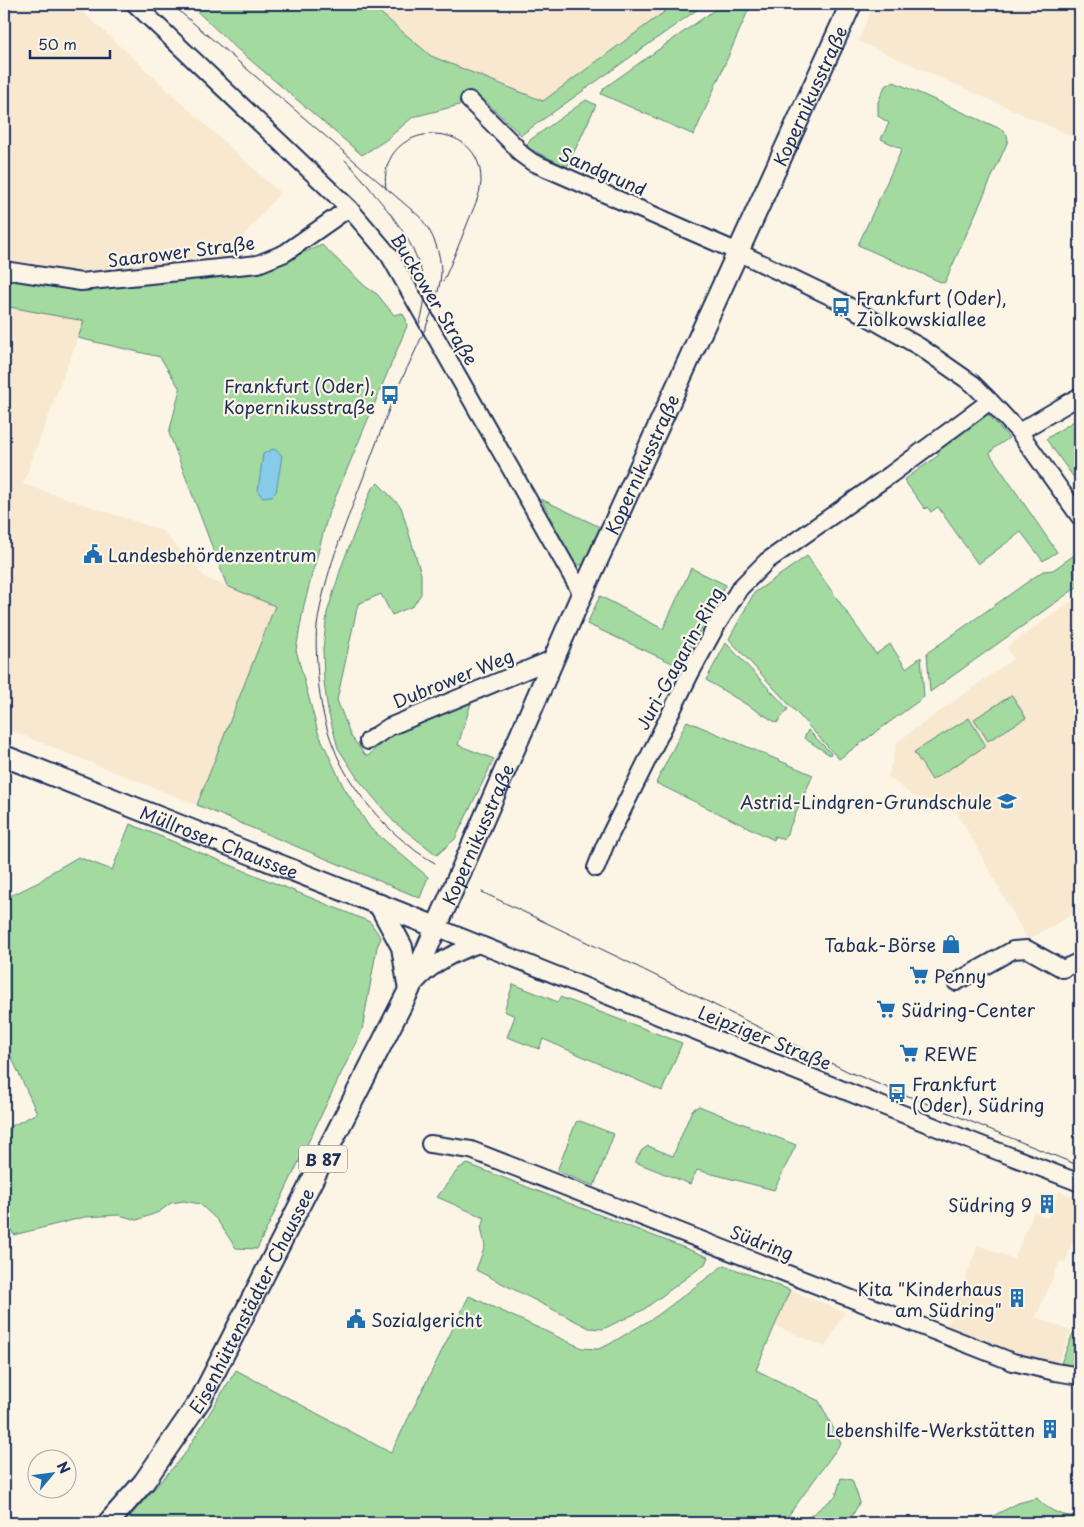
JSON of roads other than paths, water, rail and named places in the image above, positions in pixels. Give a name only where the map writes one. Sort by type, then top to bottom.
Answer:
[{"type":"main road","name":"Kopernikusstraße","points":[[436,927],[582,594],[851,4]]},
{"type":"main road","name":"Müllroser Chaussee","points":[[4,756],[436,927]]},
{"type":"main road","points":[[380,906],[402,947],[409,990]]},
{"type":"main road","name":"Eisenhüttenstädter Chaussee","points":[[108,1523],[144,1482],[201,1399],[409,990],[436,927]]},
{"type":"street","name":"Buckower Straße","points":[[135,4],[349,208],[389,255],[582,594]]},
{"type":"street","name":"Sandgrund","points":[[469,100],[521,154],[532,162],[738,252],[836,299],[920,347],[973,384],[990,401],[1018,432],[1080,518]]},
{"type":"street","name":"Saarower Straße","points":[[4,270],[81,282],[258,264],[286,253],[349,208]]},
{"type":"street","points":[[1018,432],[1080,396]]},
{"type":"street","name":"Juri-Gagarin-Ring","points":[[596,868],[605,845],[682,688],[715,628],[740,588],[767,561],[890,475],[990,401]]},
{"type":"street","name":"Dubrower Weg","points":[[368,741],[388,727],[555,658]]},
{"type":"street","name":"Leipziger Straße","points":[[436,927],[1080,1183]]},
{"type":"street","points":[[409,990],[424,971],[459,951],[479,944]]},
{"type":"street","points":[[956,982],[1012,950],[1027,949],[1063,969],[1080,960]]},
{"type":"street","name":"Südring","points":[[430,1144],[471,1150],[1013,1362],[1080,1376]]},
{"type":"water","points":[[273,449],[282,456],[276,492],[272,496],[262,497],[258,491],[263,454]]},
{"type":"tram line","points":[[171,4],[420,217],[429,230],[438,250],[441,273],[435,303],[394,396],[342,534],[324,589],[316,639],[318,678],[322,705],[334,748],[347,775],[376,815],[413,849],[435,863]]},
{"type":"tram line","points":[[386,189],[387,166],[397,149],[412,138],[430,134],[449,136],[466,145],[477,160],[481,182],[479,192],[443,282]]},
{"type":"tram line","points":[[345,160],[397,223],[415,255],[421,271],[424,289],[424,306],[419,324]]},
{"type":"tram line","points":[[482,892],[849,1072],[1080,1166]]},
{"type":"place","name":"Frankfurt (Oder), Ziolkowskiallee","points":[[841,307]]},
{"type":"place","name":"Frankfurt (Oder), Kopernikusstraße","points":[[390,395]]},
{"type":"place","name":"Landesbehördenzentrum","points":[[93,554]]},
{"type":"place","name":"Astrid-Lindgren-Grundschule","points":[[1007,801]]},
{"type":"place","name":"Tabak-Börse","points":[[951,944]]},
{"type":"place","name":"Penny","points":[[919,975]]},
{"type":"place","name":"Südring-Center","points":[[886,1009]]},
{"type":"place","name":"REWE","points":[[909,1053]]},
{"type":"place","name":"Frankfurt (Oder), Südring","points":[[897,1093]]},
{"type":"place","name":"Südring 9","points":[[1047,1204]]},
{"type":"place","name":"Kita \"Kinderhaus am Südring\"","points":[[1017,1298]]},
{"type":"place","name":"Sozialgericht","points":[[356,1319]]},
{"type":"place","name":"Lebenshilfe-Werkstätten","points":[[1050,1429]]}]
